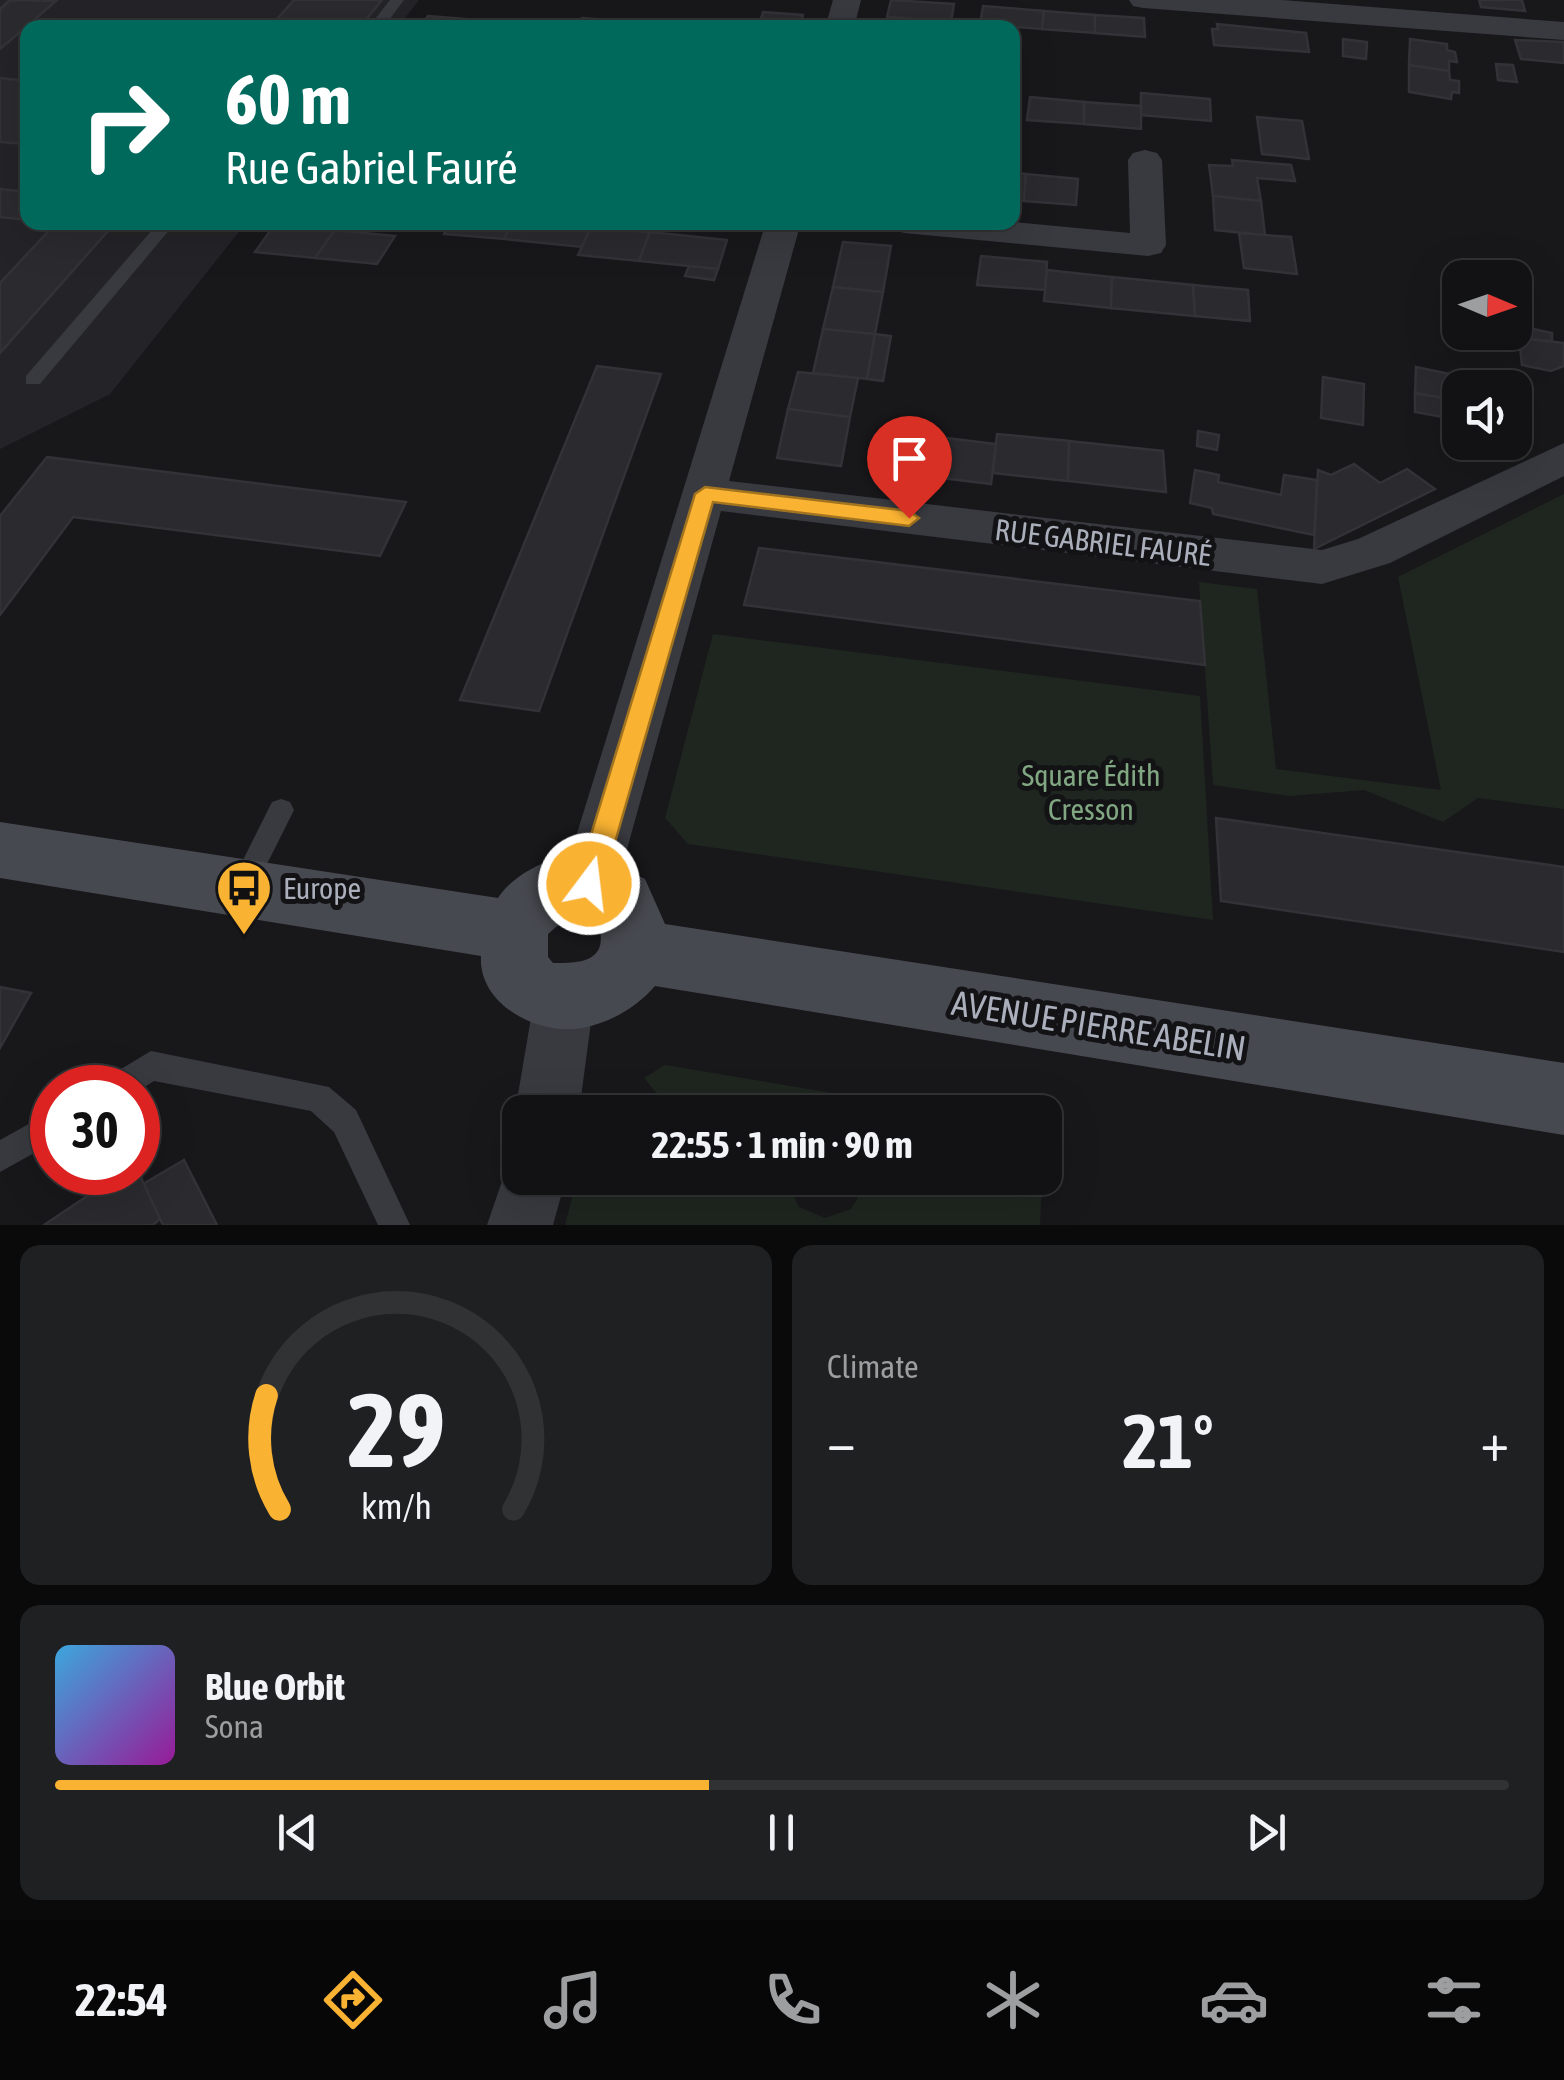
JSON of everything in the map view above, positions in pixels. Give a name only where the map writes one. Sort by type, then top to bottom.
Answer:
[{"type":"main road","points":[[0,850],[515,931]]},
{"type":"main road","points":[[589,884],[622,900],[636,932],[628,967],[601,992],[564,1000],[544,995],[528,985],[516,970],[512,951],[515,931],[522,915],[552,890],[589,884]]},
{"type":"main road","name":"AVENUE PIERRE ABELIN","points":[[634,951],[1564,1099]]},
{"type":"street","points":[[1143,0],[1269,4],[1562,31],[1548,0]]},
{"type":"street","points":[[989,230],[1148,245],[1146,160]]},
{"type":"street","points":[[589,884],[782,230]]},
{"type":"street","name":"RUE GABRIEL FAURÉ","points":[[705,494],[1322,566],[1374,550],[1564,458]]},
{"type":"street","points":[[550,1095],[564,1000]]},
{"type":"street","points":[[520,1225],[529,1195]]},
{"type":"lane","points":[[381,20],[397,0]]},
{"type":"lane","points":[[33,380],[161,230]]},
{"type":"lane","points":[[241,889],[281,810]]},
{"type":"lane","points":[[160,1068],[318,1098],[345,1121],[394,1225]]},
{"type":"lane","points":[[0,1157],[30,1139]]},
{"type":"shaded area","points":[[0,0],[419,0],[403,20],[20,20],[20,230],[240,230],[110,394],[0,449]]},
{"type":"green space","points":[[1564,494],[1564,809],[1478,798],[1443,822],[1364,790],[1290,796],[1213,785],[1199,582],[1257,589],[1276,769],[1441,790],[1398,577]]},
{"type":"green space","name":"Square Édith Cresson","points":[[713,634],[1200,696],[1213,920],[688,844],[665,818]]},
{"type":"green space","points":[[665,1065],[844,1095],[658,1095],[644,1078]]},
{"type":"green space","points":[[573,1195],[793,1195],[799,1207],[825,1218],[851,1209],[860,1195],[1041,1195],[1040,1225],[565,1225]]},
{"type":"building","points":[[10,0],[56,1],[34,20],[20,20],[20,32],[0,49],[0,9]]},
{"type":"building","points":[[294,0],[382,0],[366,20],[276,20]]},
{"type":"building","points":[[891,0],[954,4],[951,20],[887,17]]},
{"type":"building","points":[[1479,0],[1522,0],[1525,11],[1481,7]]},
{"type":"building","points":[[983,6],[1044,11],[1042,29],[1020,27],[1020,20],[981,20]]},
{"type":"building","points":[[1044,11],[1095,15],[1095,33],[1042,29]]},
{"type":"building","points":[[763,12],[803,15],[802,20],[760,20]]},
{"type":"building","points":[[1095,15],[1144,18],[1145,37],[1095,33]]},
{"type":"building","points":[[428,16],[480,20],[425,20]]},
{"type":"building","points":[[1217,24],[1306,33],[1309,52],[1214,45],[1212,29],[1218,29]]},
{"type":"building","points":[[1343,39],[1367,42],[1366,59],[1343,56]]},
{"type":"building","points":[[1410,39],[1447,44],[1447,50],[1455,52],[1457,62],[1449,61],[1449,71],[1409,65]]},
{"type":"building","points":[[1515,40],[1564,42],[1564,63],[1521,59]]},
{"type":"building","points":[[1496,64],[1513,65],[1517,82],[1498,80]]},
{"type":"building","points":[[1409,65],[1449,71],[1450,80],[1459,81],[1459,93],[1452,92],[1451,99],[1409,92]]},
{"type":"building","points":[[0,78],[20,80],[20,144],[0,142]]},
{"type":"building","points":[[1141,93],[1210,99],[1211,121],[1141,115]]},
{"type":"building","points":[[1030,97],[1084,102],[1084,124],[1027,120]]},
{"type":"building","points":[[1084,102],[1141,106],[1141,129],[1084,124]]},
{"type":"building","points":[[1257,117],[1302,121],[1309,159],[1262,154]]},
{"type":"building","points":[[1232,160],[1291,165],[1295,181],[1257,178],[1261,201],[1213,196],[1209,165],[1233,166]]},
{"type":"building","points":[[1020,174],[1026,174],[1024,201],[1020,201]]},
{"type":"building","points":[[1026,174],[1078,179],[1076,205],[1024,201]]},
{"type":"building","points":[[0,189],[20,191],[20,219],[0,217]]},
{"type":"building","points":[[1213,196],[1261,201],[1265,235],[1215,230]]},
{"type":"building","points":[[50,230],[109,230],[0,353],[0,283]]},
{"type":"building","points":[[271,230],[335,230],[315,258],[255,252]]},
{"type":"building","points":[[335,230],[395,236],[377,264],[315,258]]},
{"type":"building","points":[[446,230],[509,230],[504,239],[444,234]]},
{"type":"building","points":[[509,230],[589,230],[582,247],[504,239]]},
{"type":"building","points":[[590,230],[650,232],[639,261],[578,255]]},
{"type":"building","points":[[650,232],[727,240],[718,269],[639,261]]},
{"type":"building","points":[[1239,233],[1291,237],[1297,274],[1244,268]]},
{"type":"building","points":[[843,242],[891,246],[883,292],[833,287]]},
{"type":"building","points":[[981,256],[1047,262],[1045,290],[977,285]]},
{"type":"building","points":[[689,266],[718,269],[714,280],[685,276]]},
{"type":"building","points":[[1047,270],[1112,277],[1111,308],[1044,301]]},
{"type":"building","points":[[1112,277],[1193,285],[1195,316],[1111,308]]},
{"type":"building","points":[[1193,285],[1248,290],[1250,321],[1195,316]]},
{"type":"building","points":[[833,287],[883,292],[875,334],[823,329]]},
{"type":"building","points":[[823,329],[875,334],[867,379],[813,373]]},
{"type":"building","points":[[1532,329],[1552,333],[1552,344],[1532,340]]},
{"type":"building","points":[[875,334],[891,336],[883,381],[867,379]]},
{"type":"building","points":[[1532,339],[1564,343],[1564,366],[1551,371],[1522,365],[1520,350],[1532,350]]},
{"type":"building","points":[[597,366],[661,374],[539,711],[460,700]]},
{"type":"building","points":[[1416,367],[1442,372],[1442,398],[1415,393]]},
{"type":"building","points":[[798,372],[858,378],[850,417],[788,409]]},
{"type":"building","points":[[1323,377],[1364,384],[1363,425],[1321,418]]},
{"type":"building","points":[[1415,393],[1442,398],[1442,417],[1415,412]]},
{"type":"building","points":[[788,409],[850,417],[841,466],[777,458]]},
{"type":"building","points":[[1198,431],[1219,435],[1217,450],[1197,446]]},
{"type":"building","points":[[997,434],[1069,441],[1068,481],[993,473]]},
{"type":"building","points":[[923,435],[996,444],[991,484],[916,475]]},
{"type":"building","points":[[1069,441],[1163,451],[1166,492],[1068,481]]},
{"type":"building","points":[[47,457],[406,502],[380,556],[73,517],[0,615],[0,516]]},
{"type":"building","points":[[1354,464],[1380,483],[1407,469],[1435,489],[1314,549],[1318,470],[1331,475]]},
{"type":"building","points":[[1195,470],[1219,475],[1218,482],[1281,495],[1284,475],[1317,480],[1314,535],[1213,514],[1212,508],[1190,503]]},
{"type":"building","points":[[759,548],[1200,601],[1205,665],[744,605]]},
{"type":"building","points":[[1216,818],[1564,867],[1564,952],[1221,901]]},
{"type":"building","points":[[0,987],[31,993],[0,1048]]},
{"type":"building","points":[[184,1160],[217,1225],[163,1225],[148,1195],[160,1195],[160,1174]]},
{"type":"building","points":[[89,1195],[149,1195],[160,1219],[153,1225],[44,1225]]},
{"type":"place","name":"Europe","points":[[244,937]]},
{"type":"route","points":[[589,884],[705,494],[909,518]]}]
